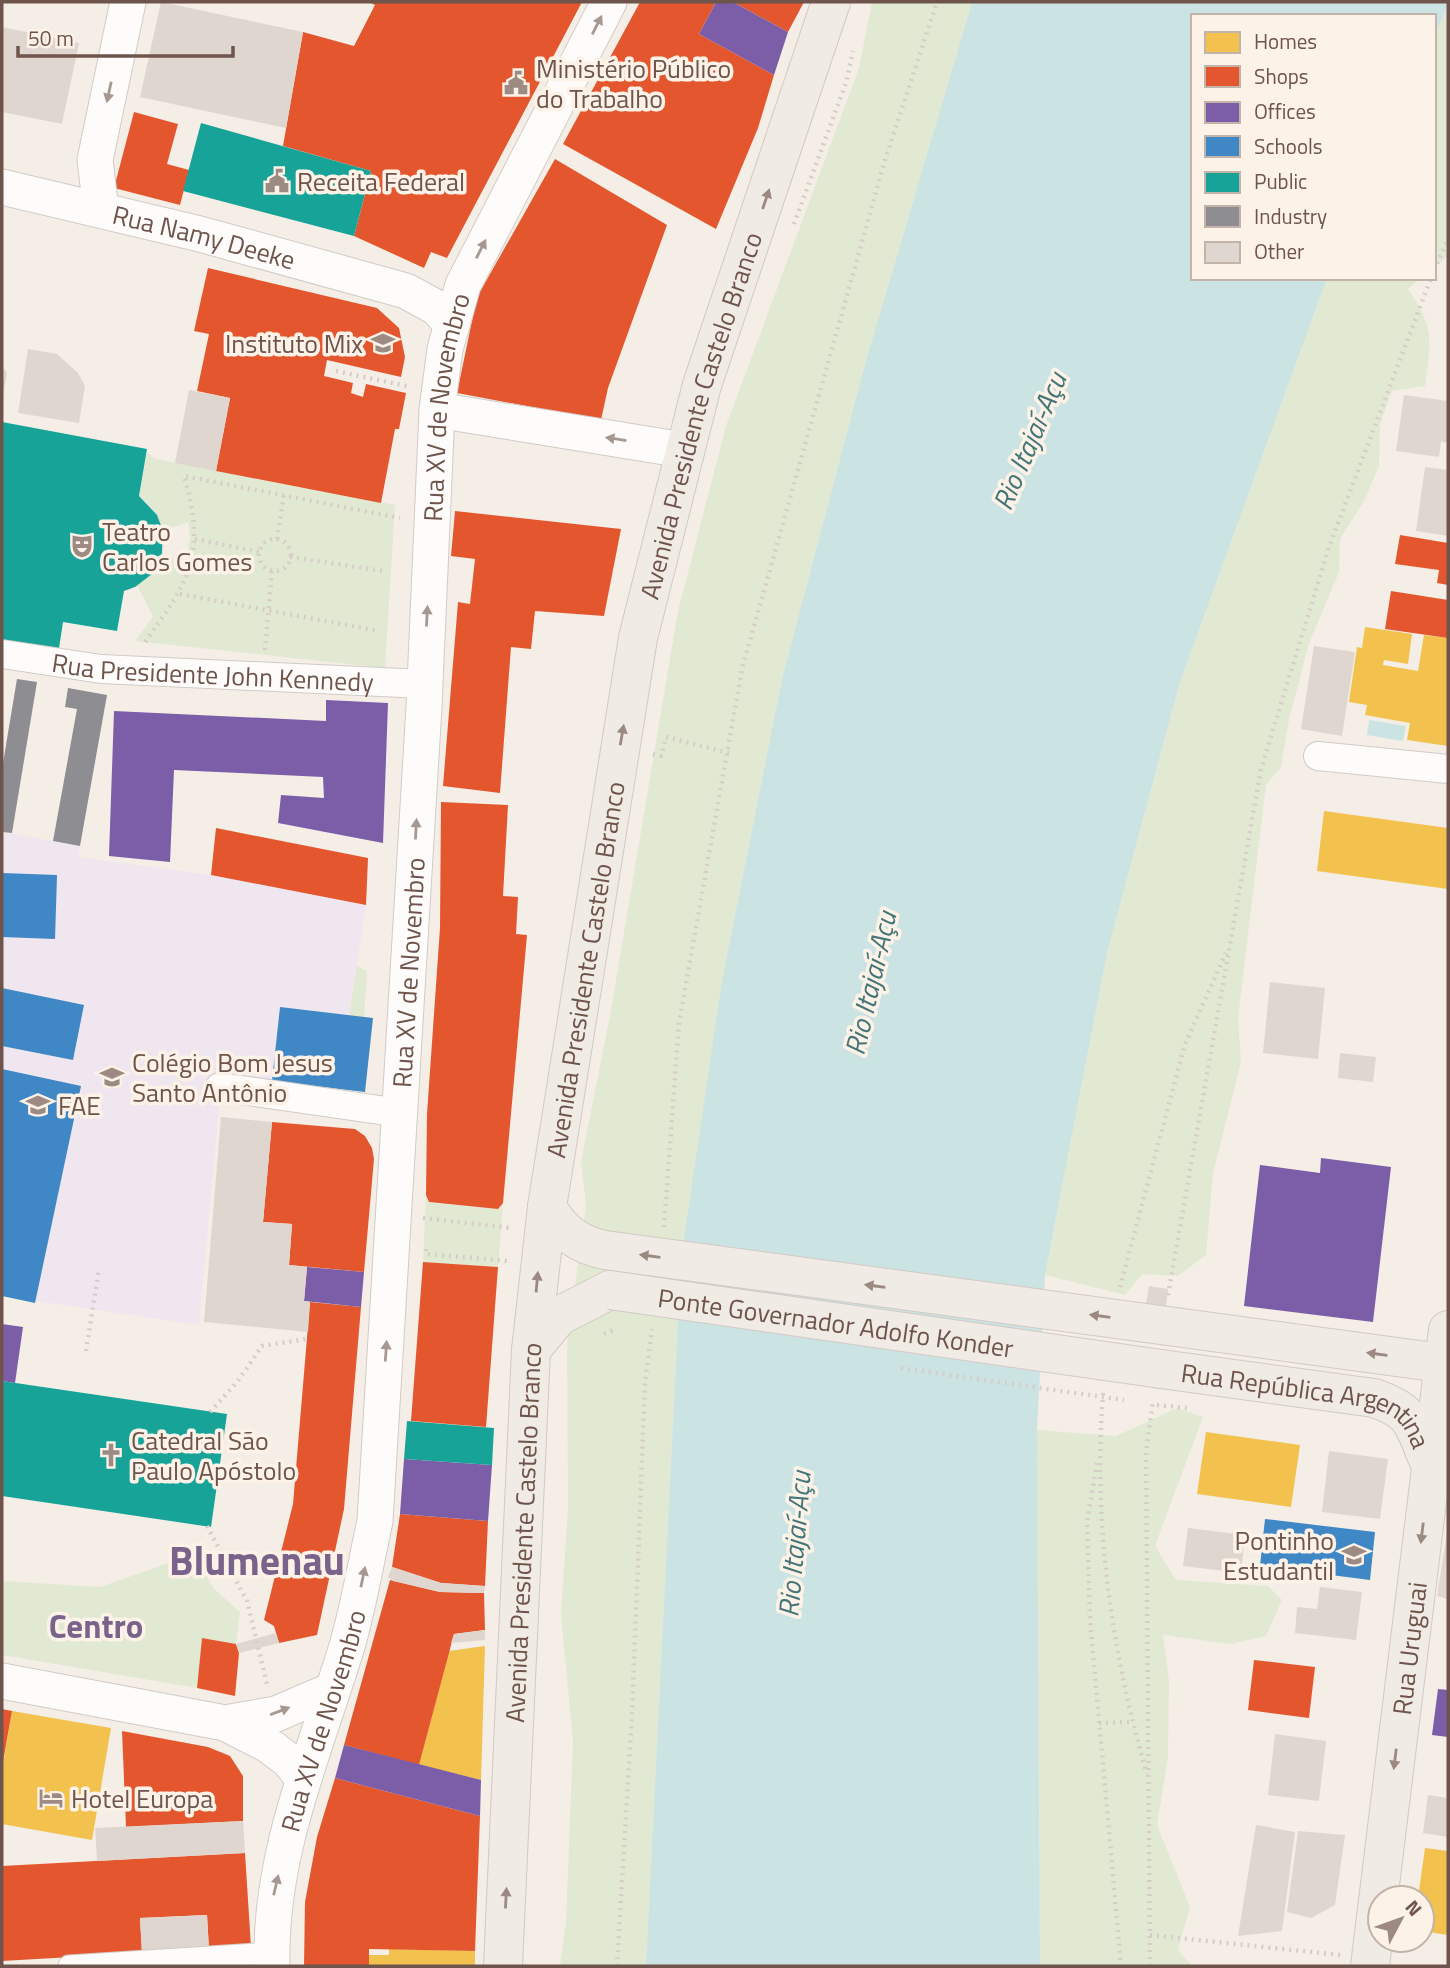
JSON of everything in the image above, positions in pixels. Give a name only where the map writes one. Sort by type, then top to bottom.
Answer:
[{"type":"main road","name":"Avenida Presidente Castelo Branco","points":[[503,1966],[531,1350],[547,1207],[638,638],[683,450],[831,2]]},
{"type":"main road","name":"Ponte Governador Adolfo Konder","points":[[547,1207],[554,1220],[576,1241],[605,1250],[1168,1314]]},
{"type":"main road","name":"Ponte Governador Adolfo Konder","points":[[531,1350],[559,1316],[610,1290],[1157,1383]]},
{"type":"main road","name":"Rua República Argentina","points":[[1168,1314],[1447,1352]]},
{"type":"main road","name":"Rua Uruguai","points":[[1370,1966],[1430,1466],[1447,1352]]},
{"type":"main road","name":"Rua República Argentina","points":[[1157,1383],[1374,1398],[1399,1406],[1417,1432],[1430,1466]]},
{"type":"street","points":[[101,211],[94,160],[128,2]]},
{"type":"street","name":"Rua XV de Novembro","points":[[272,1960],[274,1896],[302,1777],[347,1645],[374,1521],[400,1113],[438,402],[452,325],[463,285],[609,2]]},
{"type":"street","points":[[63,201],[94,160]]},
{"type":"street","name":"Rua Namy Deeke","points":[[2,187],[200,234],[407,291],[437,308],[452,325]]},
{"type":"street","name":"Rua Namy Deeke","points":[[407,291],[463,285]]},
{"type":"street","points":[[438,402],[683,450]]},
{"type":"street","name":"Rua Presidente John Kennedy","points":[[2,654],[101,669],[263,674],[424,684]]},
{"type":"street","points":[[1318,756],[1448,769]]},
{"type":"street","points":[[220,1087],[400,1113]]},
{"type":"street","points":[[2,1681],[225,1723],[268,1745],[288,1760],[302,1777]]},
{"type":"street","points":[[225,1723],[276,1714],[332,1690]]},
{"type":"street","points":[[69,1966],[272,1960]]},
{"type":"path","points":[[663,1236],[679,1023],[745,656],[885,160],[937,2]]},
{"type":"path","points":[[792,229],[846,83],[854,42]]},
{"type":"path","points":[[1436,266],[1448,240]]},
{"type":"path","points":[[1168,1314],[1265,756],[1329,547],[1430,280]]},
{"type":"path","points":[[335,371],[438,402]]},
{"type":"path","points":[[142,646],[180,594],[191,567],[195,539],[194,507],[184,476],[432,524]]},
{"type":"path","points":[[276,539],[284,496]]},
{"type":"path","points":[[195,539],[259,552]]},
{"type":"path","points":[[276,539],[288,547],[290,557],[286,566],[272,570],[263,566],[259,552],[267,541],[276,539]]},
{"type":"path","points":[[290,557],[383,571]]},
{"type":"path","points":[[263,674],[272,570]]},
{"type":"path","points":[[180,594],[379,631]]},
{"type":"path","points":[[666,737],[729,754]]},
{"type":"path","points":[[414,1217],[511,1227],[510,1239]]},
{"type":"path","points":[[426,1254],[508,1262],[509,1251]]},
{"type":"path","points":[[86,1351],[99,1269]]},
{"type":"path","points":[[617,1966],[632,1714],[645,1382],[653,1315]]},
{"type":"path","points":[[211,1412],[238,1381],[262,1346],[307,1339]]},
{"type":"path","points":[[1150,1966],[1146,1452],[1157,1383]]},
{"type":"path","points":[[1098,1451],[1087,1522],[1099,1723],[1121,1966]]},
{"type":"path","points":[[207,1526],[247,1601],[266,1681]]},
{"type":"path","points":[[1099,1723],[1132,1722]]},
{"type":"path","points":[[1150,1935],[1343,1955],[1342,1966]]},
{"type":"shaded area","name":"Colégio Bom Jesus Santo Antônio","points":[[2,832],[80,846],[78,857],[211,875],[366,905],[349,1016],[280,1008],[272,1081],[222,1073],[199,1325],[2,1296]]},
{"type":"green space","points":[[872,2],[972,2],[865,364],[783,675],[681,1259],[646,1966],[560,1966],[566,1922],[573,1742],[561,1615],[568,1506],[567,1345],[586,1205],[581,1162],[611,1010],[678,611],[726,426],[859,68]]},
{"type":"green space","points":[[1448,5],[1447,257],[1436,265],[1436,32]]},
{"type":"green space","points":[[1326,280],[1419,280],[1408,289],[1423,314],[1429,335],[1425,386],[1392,391],[1380,424],[1379,466],[1364,501],[1340,539],[1339,572],[1308,646],[1289,720],[1281,767],[1266,785],[1238,1018],[1241,1062],[1213,1173],[1206,1255],[1178,1276],[1142,1274],[1125,1295],[1045,1275],[1107,953],[1180,682]]},
{"type":"green space","points":[[147,453],[156,459],[395,505],[385,668],[135,641],[153,617],[137,585],[152,574],[162,553],[186,566],[190,537],[188,522],[163,531],[157,515],[139,496]]},
{"type":"green space","points":[[357,966],[367,971],[364,1017],[349,1016]]},
{"type":"green space","points":[[426,1195],[429,1202],[435,1203],[498,1209],[503,1203],[498,1267],[423,1262]]},
{"type":"green space","points":[[1177,1408],[1203,1417],[1155,1546],[1176,1580],[1268,1586],[1282,1600],[1266,1636],[1231,1644],[1163,1635],[1169,1681],[1168,1758],[1157,1825],[1190,1907],[1178,1950],[1192,1966],[1040,1966],[1037,1430],[1116,1436]]},
{"type":"green space","points":[[177,1560],[202,1567],[213,1588],[240,1612],[236,1644],[202,1638],[197,1688],[2,1655],[2,1581],[100,1587]]},
{"type":"water","name":"Rio Itajaí-Açu","points":[[972,2],[1448,2],[1436,32],[1436,14],[1191,14],[1191,280],[1326,280],[1180,682],[1107,953],[1045,1275],[1037,1430],[1040,1966],[646,1966],[681,1259],[722,981],[783,675],[865,364]]},
{"type":"water","points":[[1369,720],[1406,726],[1403,741],[1367,735]]},
{"type":"building: Homes","points":[[1365,627],[1412,634],[1408,664],[1384,660],[1383,665],[1418,671],[1424,635],[1448,638],[1448,746],[1407,740],[1410,723],[1365,715],[1367,705],[1349,702],[1357,647],[1362,648]]},
{"type":"building: Homes","points":[[1324,811],[1448,828],[1448,889],[1317,871]]},
{"type":"building: Homes","points":[[1206,1432],[1300,1445],[1291,1507],[1197,1494]]},
{"type":"building: Homes","points":[[485,1646],[481,1780],[419,1765],[449,1651]]},
{"type":"building: Homes","name":"Hotel Europa","points":[[12,1711],[111,1728],[92,1840],[2,1824],[2,1771]]},
{"type":"building: Homes","points":[[1425,1848],[1448,1851],[1448,1935],[1436,1933],[1436,1884],[1420,1884]]},
{"type":"building: Homes","points":[[389,1949],[475,1951],[475,1966],[369,1966],[369,1955],[389,1955]]},
{"type":"building: Shops","points":[[369,2],[582,2],[447,258],[431,252],[424,268],[354,236],[371,171],[283,146],[303,32],[354,46],[375,5]]},
{"type":"building: Shops","points":[[640,2],[716,2],[699,34],[774,75],[758,128],[716,229],[563,144]]},
{"type":"building: Shops","points":[[733,2],[804,2],[788,32]]},
{"type":"building: Shops","points":[[134,112],[178,124],[167,164],[189,170],[180,205],[114,188]]},
{"type":"building: Shops","points":[[555,159],[667,225],[608,388],[601,420],[457,393],[477,297]]},
{"type":"building: Shops","points":[[208,268],[377,308],[399,328],[405,357],[401,377],[327,360],[324,376],[353,383],[351,393],[363,397],[366,384],[406,393],[399,429],[395,429],[381,503],[216,471],[230,398],[197,391],[209,334],[194,331]]},
{"type":"building: Shops","points":[[455,511],[621,529],[604,616],[535,611],[531,649],[511,647],[500,793],[443,786],[458,602],[470,604],[475,559],[451,556]]},
{"type":"building: Shops","points":[[1400,535],[1448,543],[1448,585],[1437,583],[1439,570],[1395,564]]},
{"type":"building: Shops","points":[[1391,591],[1448,600],[1448,638],[1385,629]]},
{"type":"building: Shops","points":[[441,802],[508,805],[503,896],[518,897],[516,934],[527,935],[503,1203],[498,1209],[429,1202],[426,1195],[427,1114],[440,928]]},
{"type":"building: Shops","points":[[216,828],[368,858],[366,905],[211,875]]},
{"type":"building: Shops","points":[[272,1122],[355,1129],[365,1136],[372,1148],[374,1159],[364,1272],[289,1265],[292,1224],[263,1222]]},
{"type":"building: Shops","points":[[423,1262],[498,1267],[486,1427],[411,1421]]},
{"type":"building: Shops","points":[[310,1302],[361,1307],[344,1509],[317,1635],[279,1643],[274,1626],[264,1620],[293,1504]]},
{"type":"building: Shops","points":[[400,1514],[488,1521],[485,1586],[441,1583],[392,1567]]},
{"type":"building: Shops","points":[[390,1580],[440,1592],[484,1593],[485,1630],[454,1634],[419,1765],[344,1745]]},
{"type":"building: Shops","points":[[202,1638],[236,1644],[239,1653],[235,1696],[197,1688]]},
{"type":"building: Shops","points":[[1254,1660],[1315,1667],[1309,1718],[1248,1710]]},
{"type":"building: Shops","points":[[2,1709],[12,1711],[3,1762],[2,1762]]},
{"type":"building: Shops","points":[[122,1731],[208,1747],[230,1756],[243,1776],[243,1821],[126,1827]]},
{"type":"building: Shops","points":[[335,1778],[480,1816],[475,1951],[369,1949],[369,1966],[304,1966],[305,1902],[317,1837]]},
{"type":"building: Shops","points":[[245,1853],[251,1947],[209,1950],[207,1915],[140,1918],[142,1953],[2,1961],[2,1866]]},
{"type":"building: Offices","points":[[716,2],[733,2],[788,32],[774,75],[699,34]]},
{"type":"building: Offices","points":[[326,700],[388,703],[383,843],[278,823],[281,795],[324,798],[323,777],[174,770],[170,862],[109,856],[114,711],[326,721]]},
{"type":"building: Offices","points":[[1321,1158],[1391,1167],[1373,1322],[1244,1306],[1260,1165],[1320,1173]]},
{"type":"building: Offices","points":[[307,1267],[364,1272],[361,1307],[304,1301]]},
{"type":"building: Offices","points":[[2,1324],[23,1327],[15,1383],[2,1381]]},
{"type":"building: Offices","points":[[404,1459],[492,1465],[488,1521],[400,1514]]},
{"type":"building: Offices","points":[[1438,1689],[1448,1690],[1448,1737],[1432,1735]]},
{"type":"building: Offices","points":[[344,1745],[481,1780],[480,1816],[335,1778]]},
{"type":"building: Schools","points":[[2,873],[57,875],[55,939],[2,937]]},
{"type":"building: Schools","points":[[2,988],[84,1005],[73,1060],[2,1046]]},
{"type":"building: Schools","points":[[280,1007],[373,1018],[365,1092],[272,1081]]},
{"type":"building: Schools","points":[[2,1069],[81,1086],[35,1303],[2,1296]]},
{"type":"building: Schools","points":[[1265,1519],[1375,1532],[1370,1580],[1260,1566]]},
{"type":"building: Public","name":"Receita Federal","points":[[201,123],[371,171],[354,236],[183,191]]},
{"type":"building: Public","name":"Teatro Carlos Gomes","points":[[2,422],[147,449],[139,496],[157,515],[163,531],[162,553],[152,574],[135,587],[124,591],[117,631],[63,622],[58,655],[2,648]]},
{"type":"building: Public","name":"Catedral São Paulo Apóstolo","points":[[2,1381],[227,1414],[211,1527],[2,1496]]},
{"type":"building: Public","points":[[407,1421],[494,1428],[492,1465],[404,1459]]},
{"type":"building: Industry","points":[[17,679],[37,682],[12,833],[2,832],[2,769]]},
{"type":"building: Industry","points":[[68,688],[107,695],[80,846],[53,841],[77,709],[65,707]]},
{"type":"building: Other","points":[[161,2],[303,32],[286,128],[140,97]]},
{"type":"building: Other","points":[[2,27],[79,43],[62,124],[2,112]]},
{"type":"building: Other","points":[[28,349],[57,354],[78,373],[85,386],[79,423],[18,413]]},
{"type":"building: Other","points":[[2,366],[7,373],[3,396],[2,396]]},
{"type":"building: Other","points":[[189,390],[230,398],[216,471],[175,463]]},
{"type":"building: Other","points":[[1404,395],[1448,401],[1448,443],[1441,442],[1439,457],[1396,451]]},
{"type":"building: Other","points":[[1425,467],[1448,470],[1448,536],[1416,531]]},
{"type":"building: Other","points":[[1314,646],[1355,652],[1342,736],[1301,729]]},
{"type":"building: Other","points":[[1270,982],[1325,988],[1318,1059],[1263,1053]]},
{"type":"building: Other","points":[[1340,1053],[1376,1057],[1373,1082],[1338,1078]]},
{"type":"building: Other","points":[[221,1117],[272,1122],[263,1222],[292,1224],[289,1265],[307,1267],[304,1301],[310,1302],[308,1332],[204,1322]]},
{"type":"building: Other","points":[[1149,1286],[1168,1289],[1166,1307],[1146,1304]]},
{"type":"building: Other","points":[[1329,1451],[1388,1459],[1380,1519],[1322,1512]]},
{"type":"building: Other","points":[[1188,1528],[1245,1535],[1241,1573],[1183,1566]]},
{"type":"building: Other","points":[[1448,1534],[1448,1599],[1437,1596]]},
{"type":"building: Other","points":[[392,1567],[441,1583],[485,1586],[484,1593],[440,1592],[393,1581],[388,1577]]},
{"type":"building: Other","points":[[1320,1587],[1362,1592],[1356,1640],[1295,1633],[1297,1607],[1317,1609]]},
{"type":"building: Other","points":[[485,1630],[485,1640],[451,1643],[454,1634]]},
{"type":"building: Other","points":[[276,1633],[279,1643],[239,1653],[236,1644]]},
{"type":"building: Other","points":[[1275,1734],[1326,1741],[1319,1801],[1268,1795]]},
{"type":"building: Other","points":[[1428,1795],[1448,1798],[1448,1837],[1423,1833]]},
{"type":"building: Other","points":[[243,1821],[245,1853],[97,1861],[95,1828]]},
{"type":"building: Other","points":[[1256,1825],[1295,1832],[1282,1931],[1238,1936]]},
{"type":"building: Other","points":[[1298,1831],[1345,1835],[1335,1905],[1311,1918],[1287,1912]]},
{"type":"building: Other","points":[[207,1915],[209,1950],[142,1953],[140,1918]]},
{"type":"place","name":"Ministério Público do Trabalho","points":[[516,83]]},
{"type":"place","name":"Receita Federal","points":[[277,181]]},
{"type":"place","name":"Instituto Mix","points":[[383,343]]},
{"type":"place","name":"Teatro Carlos Gomes","points":[[82,546]]},
{"type":"place","name":"Colégio Bom Jesus Santo Antônio","points":[[112,1077]]},
{"type":"place","name":"FAE","points":[[38,1105]]},
{"type":"place","name":"Catedral São Paulo Apóstolo","points":[[111,1455]]},
{"type":"place","name":"Pontinho Estudantil","points":[[1354,1555]]},
{"type":"place","name":"Hotel Europa","points":[[51,1798]]},
{"type":"district","name":"Blumenau","points":[[257,1560]]},
{"type":"district","name":"Centro","points":[[96,1626]]}]
